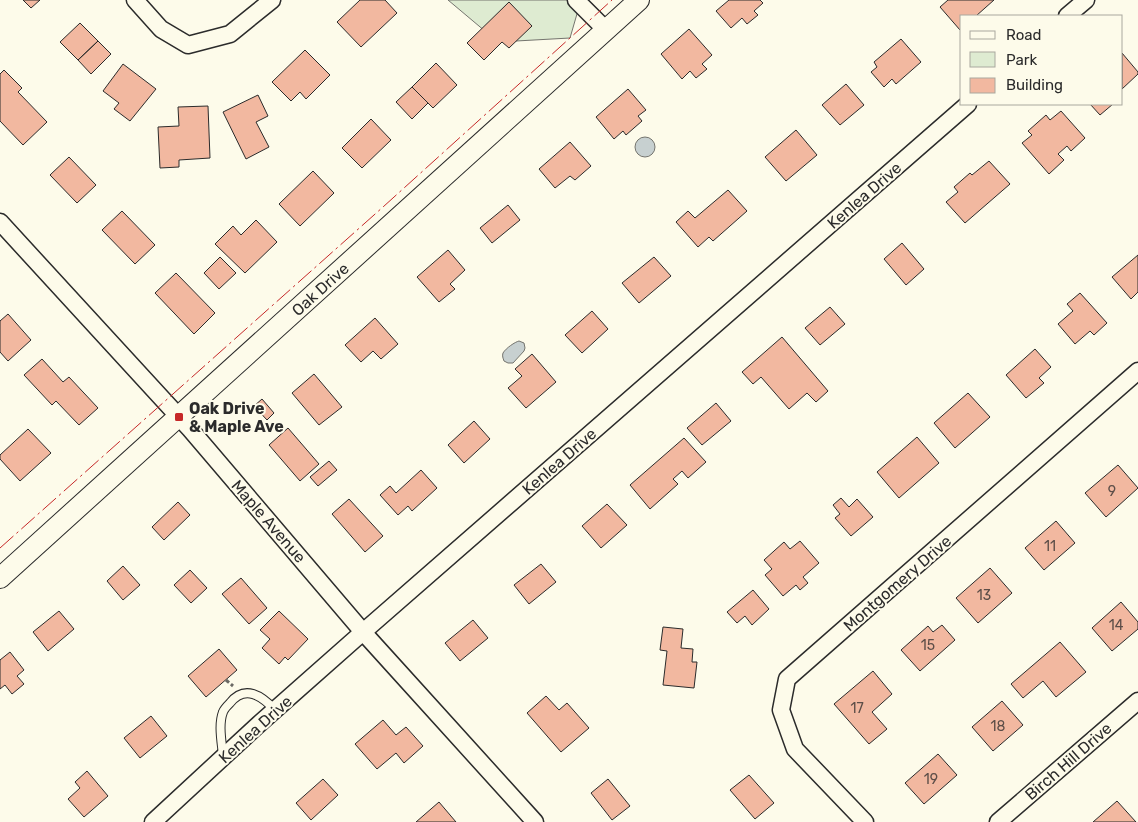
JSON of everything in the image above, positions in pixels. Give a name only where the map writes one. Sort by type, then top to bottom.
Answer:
[{"type":"street","points":[[135,0],[161,29],[188,45],[230,34],[272,0]]},
{"type":"street","points":[[576,0],[606,30]]},
{"type":"street","name":"Oak Drive","points":[[0,578],[639,0]]},
{"type":"street","points":[[1069,15],[1086,0]]},
{"type":"street","name":"Kenlea Drive","points":[[153,822],[275,710],[967,105]]},
{"type":"street","name":"Maple Avenue","points":[[0,222],[179,417],[364,632],[535,822]]},
{"type":"street","name":"Montgomery Drive","points":[[865,822],[795,749],[780,710],[787,679],[1138,372]]},
{"type":"street","name":"Birch Hill Drive","points":[[998,822],[1138,700]]},
{"type":"lane","points":[[223,758],[221,725],[223,712],[231,700],[240,694],[253,693],[266,701],[275,710]]},
{"type":"green space","points":[[448,0],[581,0],[570,38],[498,42]]},
{"type":"shaded area","points":[[641,137],[649,137],[655,143],[655,151],[649,157],[641,157],[635,151],[635,143]]},
{"type":"shaded area","points":[[519,341],[524,343],[524,351],[513,363],[504,361],[504,351]]},
{"type":"building","points":[[23,0],[40,0],[31,8]]},
{"type":"building","points":[[360,0],[385,0],[397,13],[361,47],[337,22]]},
{"type":"building","points":[[729,0],[760,0],[763,3],[754,11],[758,15],[747,24],[742,18],[731,28],[716,11]]},
{"type":"building","points":[[948,0],[994,0],[977,15],[960,15],[960,30],[940,7]]},
{"type":"building","points":[[509,2],[532,26],[509,48],[502,42],[484,60],[467,43]]},
{"type":"building","points":[[80,23],[98,41],[78,60],[60,42]]},
{"type":"building","points":[[689,29],[712,55],[702,64],[707,69],[696,78],[690,71],[682,79],[661,54]]},
{"type":"building","points":[[901,39],[921,62],[896,84],[892,79],[884,87],[871,72],[877,67],[874,62]]},
{"type":"building","points":[[98,41],[111,54],[91,74],[78,60]]},
{"type":"building","points":[[305,50],[330,75],[306,99],[300,92],[291,101],[272,82]]},
{"type":"building","points":[[1123,54],[1138,72],[1123,88]]},
{"type":"building","points":[[436,63],[457,85],[433,108],[412,87]]},
{"type":"building","points":[[123,64],[156,89],[130,121],[114,109],[119,103],[103,91]]},
{"type":"building","points":[[4,70],[22,88],[18,92],[47,122],[23,145],[0,121],[0,74]]},
{"type":"building","points":[[846,84],[864,105],[840,125],[822,105]]},
{"type":"building","points":[[412,87],[428,103],[412,119],[396,102]]},
{"type":"building","points":[[628,89],[646,110],[638,116],[642,121],[626,135],[623,131],[614,139],[596,117]]},
{"type":"building","points":[[258,95],[268,116],[256,122],[269,147],[246,159],[223,112]]},
{"type":"building","points":[[1091,105],[1112,105],[1100,115]]},
{"type":"building","points":[[208,106],[210,158],[179,160],[179,167],[160,168],[158,127],[179,126],[178,107]]},
{"type":"building","points":[[1061,111],[1085,138],[1071,151],[1067,146],[1058,154],[1064,160],[1049,174],[1022,143],[1032,135],[1028,131],[1046,115],[1050,120]]},
{"type":"building","points":[[371,119],[391,140],[362,168],[342,148]]},
{"type":"building","points":[[796,130],[817,155],[786,181],[765,157]]},
{"type":"building","points":[[570,142],[591,166],[575,180],[570,176],[555,188],[539,169]]},
{"type":"building","points":[[69,157],[96,185],[77,203],[50,175]]},
{"type":"building","points":[[989,161],[1010,184],[965,223],[946,202],[958,192],[954,187],[970,173],[972,175]]},
{"type":"building","points":[[313,171],[334,193],[300,226],[279,204]]},
{"type":"building","points":[[728,190],[747,211],[713,241],[709,237],[698,247],[676,222],[688,211],[695,218]]},
{"type":"building","points":[[508,205],[520,220],[492,243],[480,228]]},
{"type":"building","points":[[122,211],[155,245],[135,264],[102,230]]},
{"type":"building","points":[[256,220],[277,242],[245,273],[215,244],[233,226],[241,235]]},
{"type":"building","points":[[902,243],[924,269],[906,285],[884,259]]},
{"type":"building","points":[[448,250],[465,270],[450,284],[455,289],[439,302],[417,277]]},
{"type":"building","points":[[1138,255],[1138,292],[1131,299],[1112,277]]},
{"type":"building","points":[[220,257],[236,273],[219,289],[204,273]]},
{"type":"building","points":[[654,257],[671,276],[639,303],[622,283]]},
{"type":"building","points":[[176,273],[215,313],[194,334],[155,293]]},
{"type":"building","points":[[1080,293],[1107,323],[1094,335],[1090,331],[1075,344],[1058,324],[1073,311],[1067,304]]},
{"type":"building","points":[[830,307],[845,324],[820,345],[805,328]]},
{"type":"building","points":[[592,311],[608,329],[582,353],[565,335]]},
{"type":"building","points":[[8,314],[31,340],[8,361],[0,352],[0,321]]},
{"type":"building","points":[[375,318],[398,344],[381,359],[373,351],[361,362],[345,345]]},
{"type":"building","points":[[782,337],[828,391],[816,402],[807,393],[789,409],[761,377],[753,384],[742,372]]},
{"type":"building","points":[[1035,349],[1051,367],[1039,378],[1044,383],[1026,398],[1006,375]]},
{"type":"building","points":[[532,354],[556,382],[526,408],[508,388],[522,376],[515,369]]},
{"type":"building","points":[[42,359],[63,382],[69,377],[98,408],[79,425],[56,401],[52,405],[24,375]]},
{"type":"building","points":[[314,374],[342,407],[319,425],[292,393]]},
{"type":"building","points":[[968,393],[990,417],[955,448],[934,423]]},
{"type":"building","points":[[262,399],[274,413],[267,420],[254,406]]},
{"type":"building","points":[[716,403],[731,421],[702,445],[687,428]]},
{"type":"building","points":[[474,421],[490,439],[464,463],[448,445]]},
{"type":"building","points":[[288,428],[319,464],[300,481],[269,445]]},
{"type":"building","points":[[28,429],[51,453],[20,481],[0,459],[0,455]]},
{"type":"building","points":[[917,437],[939,463],[899,498],[877,472]]},
{"type":"building","points":[[684,438],[706,462],[688,478],[682,471],[673,479],[678,484],[650,509],[630,485]]},
{"type":"building","points":[[329,461],[337,470],[318,486],[310,477]]},
{"type":"building","points":[[1118,465],[1138,488],[1106,517],[1085,493]]},
{"type":"building","points":[[421,470],[437,488],[412,511],[408,506],[398,515],[380,495],[390,486],[396,493]]},
{"type":"building","points":[[841,498],[849,507],[857,499],[873,517],[851,536],[835,518],[840,514],[833,505]]},
{"type":"building","points":[[349,499],[383,536],[365,552],[332,514]]},
{"type":"building","points":[[178,502],[190,515],[164,540],[152,527]]},
{"type":"building","points":[[607,504],[627,525],[601,548],[582,526]]},
{"type":"building","points":[[1056,521],[1075,543],[1044,570],[1025,548]]},
{"type":"building","points":[[800,541],[819,563],[803,577],[808,583],[800,590],[796,585],[783,596],[765,575],[772,569],[764,560],[784,542],[790,549]]},
{"type":"building","points":[[541,564],[556,582],[529,604],[514,585]]},
{"type":"building","points":[[123,566],[140,585],[123,600],[107,581]]},
{"type":"building","points":[[990,568],[1012,593],[978,623],[956,598]]},
{"type":"building","points":[[190,570],[207,588],[191,603],[174,585]]},
{"type":"building","points":[[241,578],[267,608],[249,624],[222,594]]},
{"type":"building","points":[[753,590],[769,609],[752,625],[745,616],[737,623],[727,612]]},
{"type":"building","points":[[1121,602],[1138,622],[1138,629],[1112,651],[1092,628]]},
{"type":"building","points":[[59,611],[74,629],[48,651],[33,632]]},
{"type":"building","points":[[279,611],[308,639],[288,660],[285,657],[279,664],[262,648],[270,639],[260,630]]},
{"type":"building","points":[[473,620],[488,638],[460,661],[445,643]]},
{"type":"building","points":[[942,625],[955,640],[920,671],[901,650],[928,626],[933,632]]},
{"type":"building","points":[[663,627],[683,629],[681,648],[693,649],[692,662],[697,662],[694,688],[663,685],[667,651],[660,650]]},
{"type":"building","points":[[1060,642],[1086,672],[1056,697],[1043,681],[1023,698],[1011,684]]},
{"type":"building","points":[[219,649],[237,670],[206,697],[188,676]]},
{"type":"building","points":[[10,652],[24,670],[17,676],[24,684],[12,694],[5,685],[0,689],[0,660]]},
{"type":"building","points":[[873,671],[892,694],[872,712],[887,729],[869,744],[834,704]]},
{"type":"building","points":[[546,696],[559,710],[567,703],[589,728],[561,752],[527,713]]},
{"type":"building","points":[[1002,701],[1023,725],[993,751],[972,727]]},
{"type":"building","points":[[151,716],[167,736],[140,758],[124,738]]},
{"type":"building","points":[[383,720],[396,735],[406,727],[423,746],[404,763],[396,753],[377,769],[355,744]]},
{"type":"building","points":[[938,754],[957,775],[924,804],[905,783]]},
{"type":"building","points":[[87,771],[108,796],[84,817],[68,799],[80,788],[75,782]]},
{"type":"building","points":[[749,775],[774,803],[755,819],[730,790]]},
{"type":"building","points":[[323,779],[338,795],[311,820],[296,803]]},
{"type":"building","points":[[608,779],[630,806],[612,820],[591,793]]},
{"type":"building","points":[[1117,801],[1136,822],[1093,822]]},
{"type":"building","points":[[439,802],[456,822],[416,822]]},
{"type":"power","points":[[0,548],[612,0]]},
{"type":"place","name":"Oak Drive & Maple Ave","points":[[179,417]]}]
